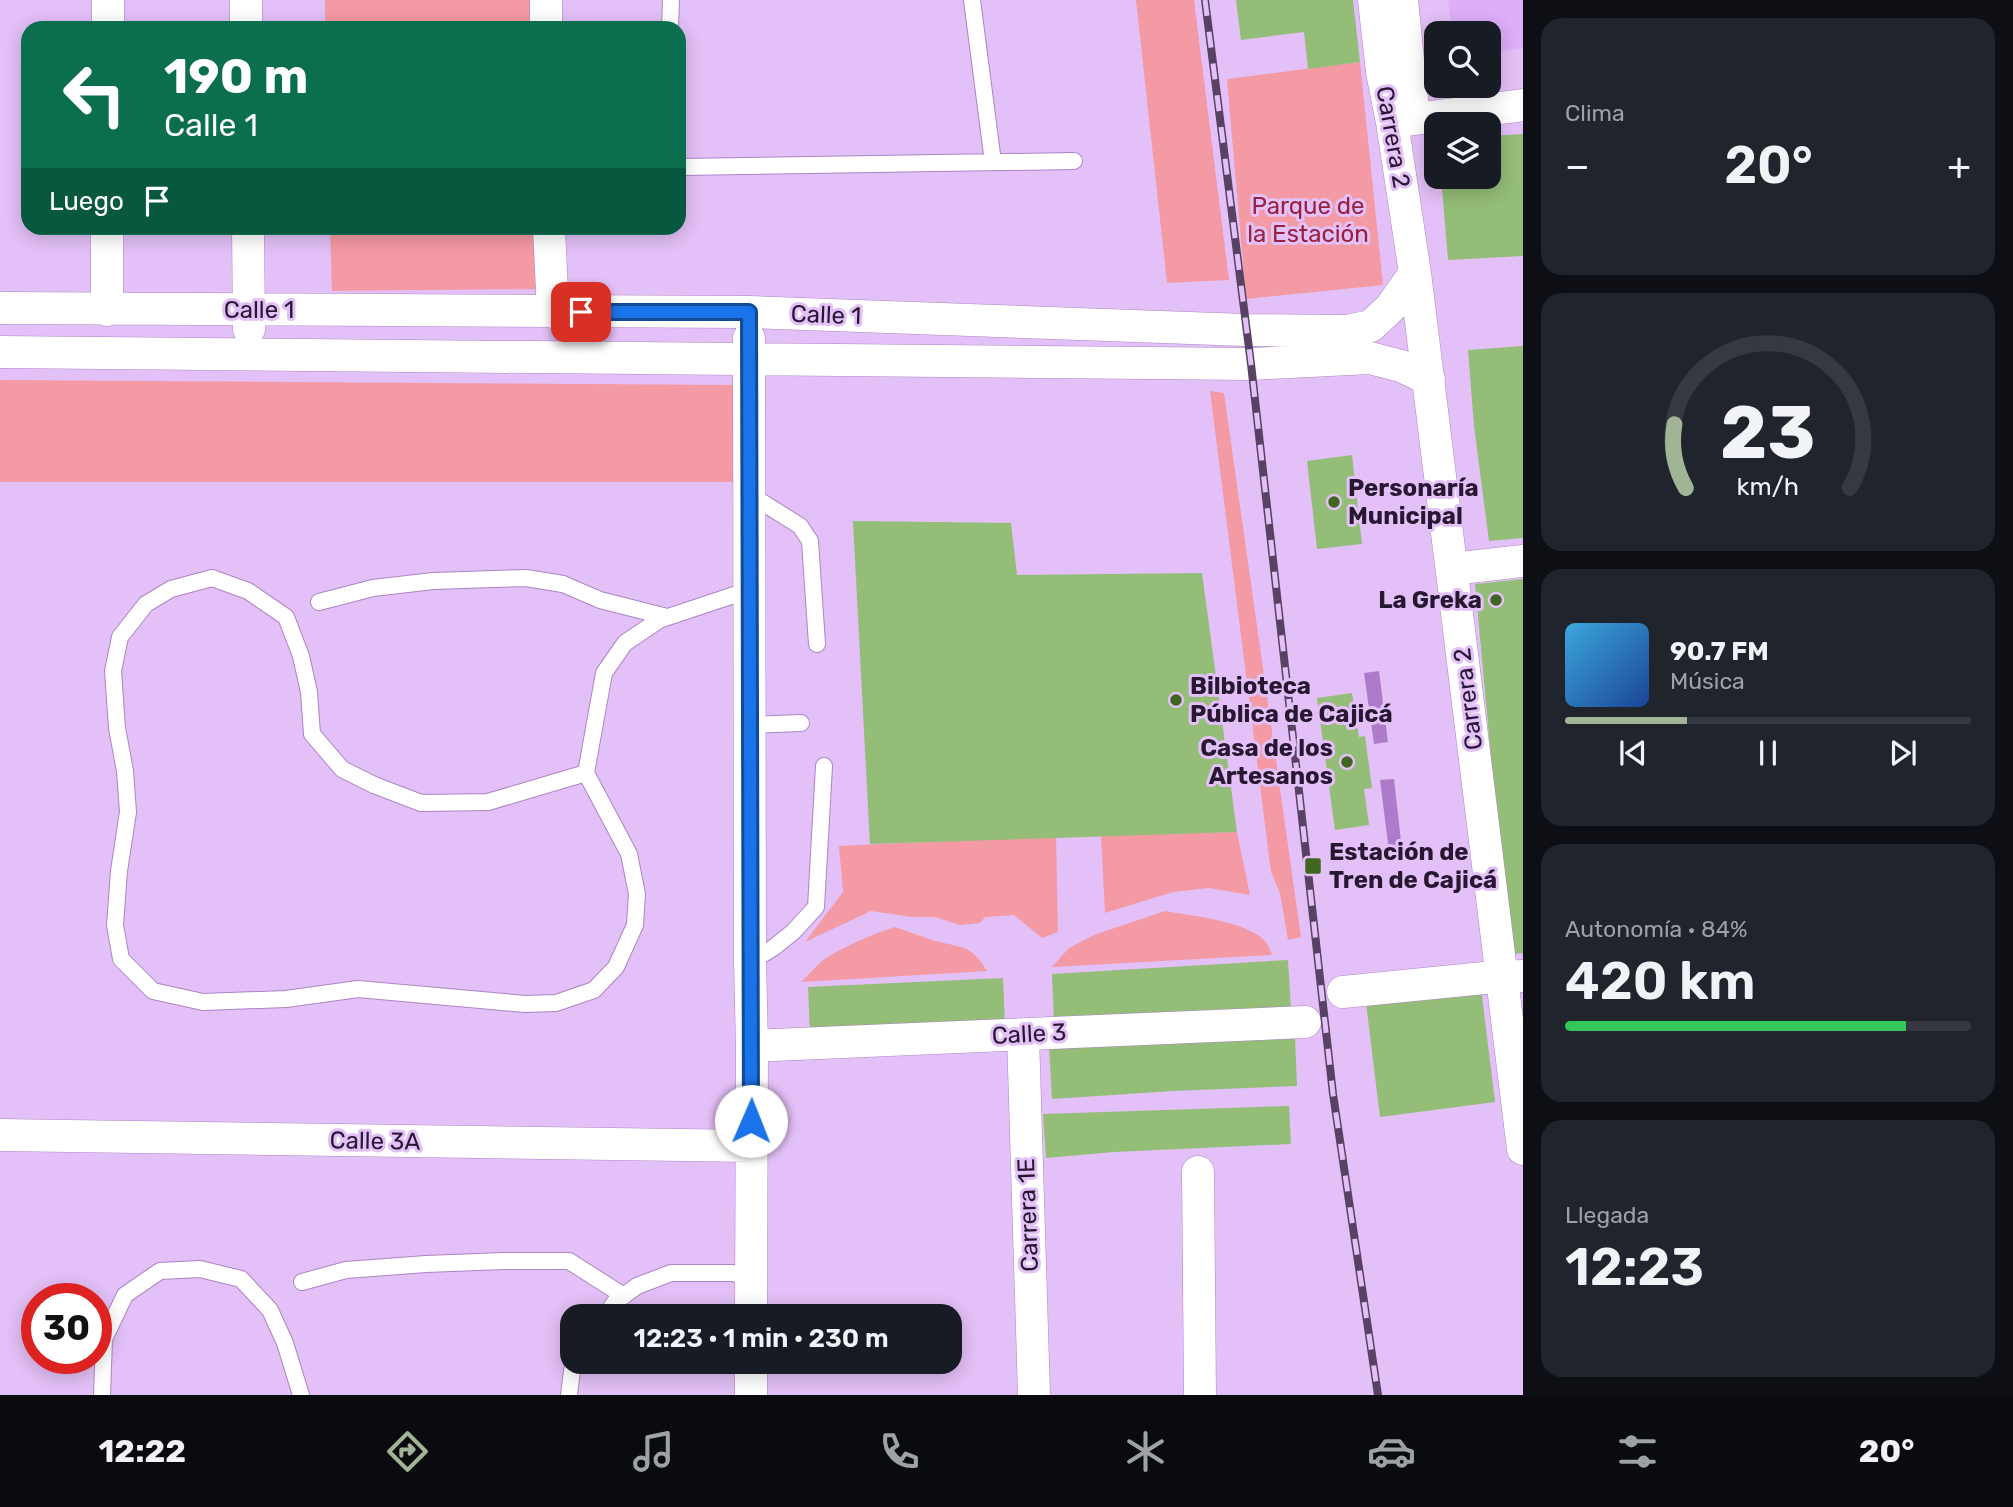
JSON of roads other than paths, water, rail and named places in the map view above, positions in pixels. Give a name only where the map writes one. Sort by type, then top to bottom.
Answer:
[{"type":"street","points":[[108,0],[108,21]]},
{"type":"street","points":[[246,0],[246,21]]},
{"type":"street","points":[[546,0],[546,21]]},
{"type":"street","name":"Carrera 2","points":[[1374,0],[1382,72],[1403,121],[1416,273],[1452,569],[1512,977],[1523,1149]]},
{"type":"street","points":[[1402,0],[1403,121],[1523,105]]},
{"type":"street","points":[[107,235],[107,310]]},
{"type":"street","points":[[248,235],[248,355]]},
{"type":"street","points":[[549,235],[553,312]]},
{"type":"street","name":"Calle 1","points":[[0,308],[749,312],[1245,330],[1348,331],[1371,326],[1391,307],[1416,273]]},
{"type":"street","points":[[749,312],[751,1304]]},
{"type":"street","name":"Calle 1","points":[[0,352],[1251,364],[1370,358],[1401,366],[1429,379]]},
{"type":"street","points":[[1452,569],[1523,561]]},
{"type":"street","points":[[1343,992],[1512,977]]},
{"type":"street","name":"Calle 3","points":[[752,1046],[1305,1021]]},
{"type":"street","name":"Carrera 1E","points":[[1023,1035],[1034,1395]]},
{"type":"street","name":"Calle 3A","points":[[0,1135],[751,1146]]},
{"type":"street","points":[[1198,1172],[1200,1395]]},
{"type":"street","points":[[751,1374],[751,1395]]},
{"type":"lane","points":[[670,21],[671,0]]},
{"type":"lane","points":[[972,0],[993,162]]},
{"type":"lane","points":[[686,167],[1074,161]]},
{"type":"lane","points":[[750,494],[800,526],[810,541],[817,644]]},
{"type":"lane","points":[[319,602],[373,588],[433,581],[526,578],[563,584],[600,600],[667,617]]},
{"type":"lane","points":[[586,773],[488,802],[421,803],[374,785],[342,769],[312,734],[309,692],[301,656],[286,617],[248,591],[212,579],[171,589],[146,604],[120,637],[113,671],[128,812],[119,871],[115,925],[121,959],[153,991],[203,1002],[286,999],[358,989],[525,1004],[556,1003],[594,990],[616,967],[635,925],[637,894],[629,854],[586,773],[604,673],[625,643],[640,631],[667,617],[734,595],[750,600]]},
{"type":"lane","points":[[750,725],[801,723]]},
{"type":"lane","points":[[750,962],[793,932],[816,907],[824,766]]},
{"type":"lane","points":[[302,1282],[346,1270],[426,1264],[569,1261],[624,1296]]},
{"type":"lane","points":[[102,1395],[104,1339],[125,1295],[160,1270],[200,1269],[241,1279],[270,1310],[285,1343],[301,1395]]},
{"type":"lane","points":[[614,1304],[637,1286],[671,1273],[733,1273],[751,1279]]},
{"type":"lane","points":[[569,1395],[572,1374]]},
{"type":"railway","points":[[1205,0],[1251,364],[1333,1094],[1378,1395]]},
{"type":"place","name":"Personaría Municipal","points":[[1334,502]]},
{"type":"place","name":"La Greka","points":[[1496,600]]},
{"type":"place","name":"Bilbioteca Pública de Cajicá","points":[[1176,700]]},
{"type":"place","name":"Casa de los Artesanos","points":[[1347,762]]},
{"type":"place","name":"Estación de Tren de Cajicá","points":[[1313,866]]},
{"type":"park label","name":"Parque de la Estación","points":[[1308,220]]}]
